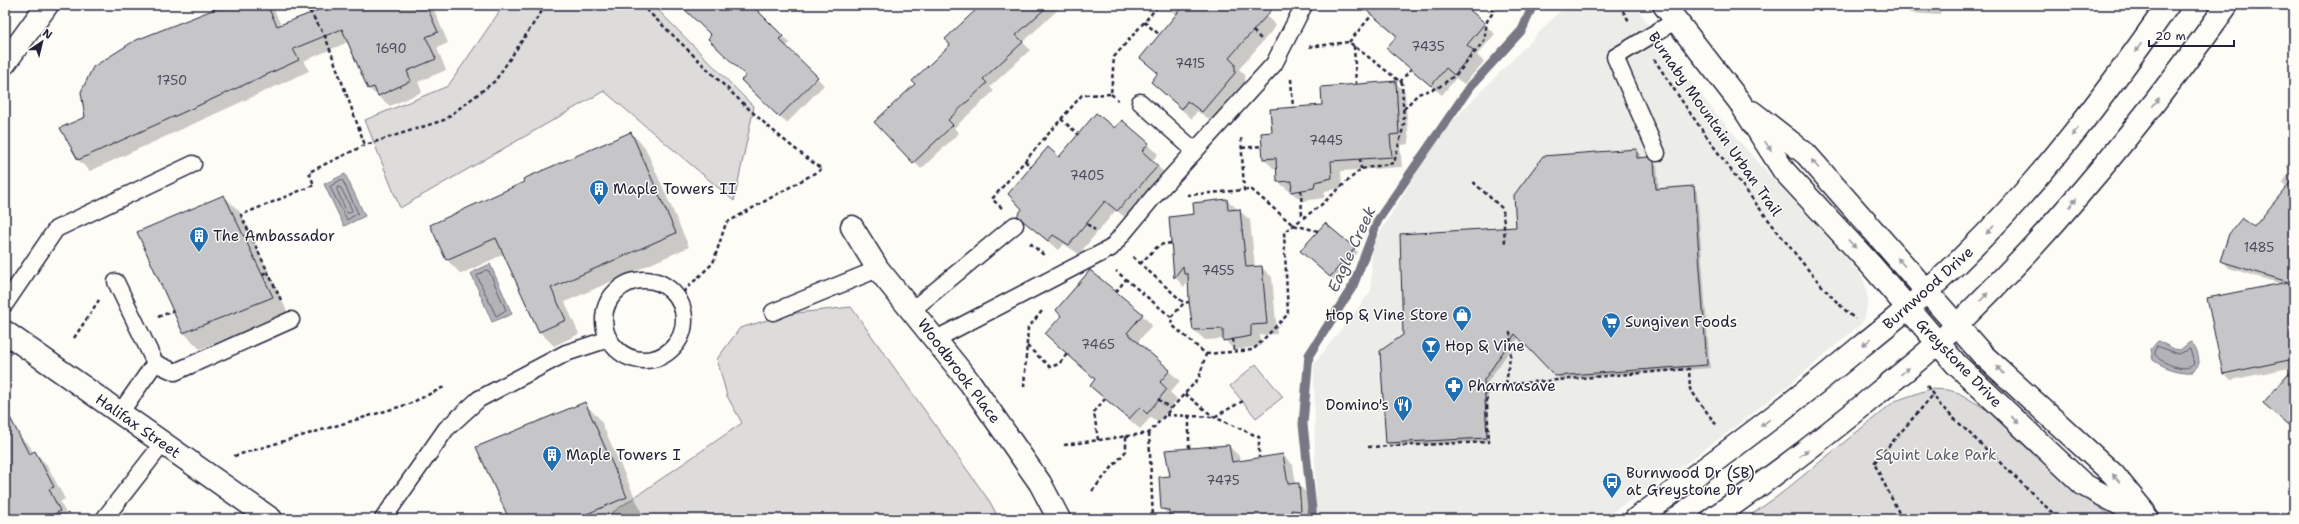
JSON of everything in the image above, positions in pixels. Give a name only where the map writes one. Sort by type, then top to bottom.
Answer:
[{"type":"street","points":[[5,63],[47,5]]},
{"type":"street","name":"Burnwood Drive","points":[[1636,519],[1806,392],[1927,291],[1964,257],[2038,178],[2099,101],[2168,5]]},
{"type":"street","points":[[1712,519],[1773,477],[1815,445],[1957,326],[2067,211],[2154,106],[2227,5]]},
{"type":"street","name":"Greystone Drive","points":[[1669,13],[1739,101],[1784,171],[1956,364],[2084,485],[2148,519]]},
{"type":"street","name":"Greystone Drive","points":[[1739,101],[1806,154],[1982,354],[2113,474],[2148,519]]},
{"type":"street","name":"Woodbrook Place","points":[[852,227],[878,269],[971,384],[1040,483],[1059,519]]},
{"type":"street","name":"Halifax Street","points":[[5,332],[271,519]]},
{"type":"lane","points":[[936,339],[1111,248],[1152,198],[1274,64],[1304,5]]},
{"type":"lane","points":[[1658,153],[1615,57],[1641,40],[1669,13]]},
{"type":"lane","points":[[1140,102],[1195,152]]},
{"type":"lane","points":[[5,304],[56,229],[193,164]]},
{"type":"lane","points":[[912,310],[1015,225]]},
{"type":"lane","points":[[773,312],[878,269]]},
{"type":"lane","points":[[637,280],[649,280],[662,283],[672,290],[679,301],[684,312],[682,331],[673,348],[663,355],[651,359],[639,360],[627,356],[616,349],[608,339],[604,327],[604,314],[611,297],[625,284],[637,280]]},
{"type":"lane","points":[[117,284],[155,364],[175,372],[291,320]]},
{"type":"lane","points":[[383,519],[446,429],[479,399],[566,353],[608,339]]},
{"type":"lane","points":[[120,414],[155,364]]},
{"type":"lane","points":[[104,519],[163,443]]},
{"type":"path","points":[[306,5],[325,36],[365,145]]},
{"type":"path","points":[[291,320],[241,215],[314,184],[309,172],[365,145],[444,120],[495,81],[546,5]]},
{"type":"path","points":[[641,5],[758,118],[789,146],[822,169],[726,223],[713,263],[686,290],[679,301]]},
{"type":"path","points":[[1003,209],[992,199],[1082,95],[1111,94],[1114,57],[1159,5]]},
{"type":"path","points":[[1403,109],[1418,94],[1439,87],[1458,74],[1484,42],[1487,21],[1494,11],[1488,5]]},
{"type":"path","name":"Burnaby Mountain Urban Trail","points":[[1619,5],[1641,40],[1734,176],[1841,307],[1861,324]]},
{"type":"path","points":[[1282,50],[1349,42],[1372,15]]},
{"type":"path","points":[[1144,22],[1160,35]]},
{"type":"path","points":[[1097,256],[1171,317],[1172,325],[1206,354],[1253,350],[1288,314],[1284,232],[1321,205],[1360,168],[1394,163],[1404,124],[1402,83],[1349,42]]},
{"type":"path","points":[[1354,46],[1356,84]]},
{"type":"path","points":[[1400,82],[1411,69]]},
{"type":"path","points":[[1239,104],[1244,190]]},
{"type":"path","points":[[1061,119],[1078,134]]},
{"type":"path","points":[[1242,148],[1262,146]]},
{"type":"path","points":[[1360,159],[1360,168]]},
{"type":"path","points":[[1025,161],[1031,167]]},
{"type":"path","points":[[1473,182],[1503,209],[1505,244]]},
{"type":"path","points":[[1152,198],[1252,190],[1293,225],[1318,230]]},
{"type":"path","points":[[1300,190],[1302,218]]},
{"type":"path","points":[[1032,240],[1029,243],[1066,272]]},
{"type":"path","points":[[1116,242],[1184,303]]},
{"type":"path","points":[[1140,264],[1159,244],[1171,243]]},
{"type":"path","points":[[262,274],[268,272]]},
{"type":"path","points":[[1116,292],[1126,279]]},
{"type":"path","points":[[74,338],[102,295],[117,284]]},
{"type":"path","points":[[1171,317],[1184,303],[1189,302]]},
{"type":"path","points":[[1024,387],[1028,328],[1043,310]]},
{"type":"path","points":[[1506,384],[1510,351],[1510,332]]},
{"type":"path","points":[[1233,339],[1234,351]]},
{"type":"path","points":[[1026,346],[1050,367],[1059,364],[1067,354]]},
{"type":"path","points":[[1064,445],[1149,433],[1199,378],[1206,354]]},
{"type":"path","points":[[1368,447],[1489,442],[1486,386],[1689,369],[1690,390],[1717,426]]},
{"type":"path","points":[[234,456],[409,404],[444,387]]},
{"type":"path","points":[[1930,389],[1940,405],[2059,519]]},
{"type":"path","points":[[1185,394],[1214,417],[1260,437],[1259,457]]},
{"type":"path","points":[[1902,519],[1874,463],[1933,395]]},
{"type":"path","points":[[1098,440],[1094,412],[1105,398]]},
{"type":"path","points":[[1158,399],[1171,409]]},
{"type":"path","points":[[1166,415],[1214,417],[1243,402]]},
{"type":"path","points":[[1189,416],[1189,448]]},
{"type":"path","points":[[1149,433],[1153,519]]},
{"type":"path","points":[[1092,491],[1126,450],[1126,436]]},
{"type":"shaded area","points":[[1566,5],[1635,5],[1673,60],[1718,116],[1765,170],[1860,273],[1865,284],[1868,299],[1865,317],[1861,324],[1789,385],[1724,435],[1673,473],[1601,519],[1316,519],[1314,364],[1371,291],[1372,245],[1416,174],[1417,157]]},
{"type":"green space","points":[[504,5],[653,5],[754,107],[734,201],[604,91],[400,208],[365,120],[448,86]]},
{"type":"green space","points":[[851,307],[990,502],[999,519],[603,519],[742,423],[727,396],[717,359],[740,328],[788,314]]},
{"type":"green space","points":[[1256,364],[1283,397],[1256,418],[1230,386]]},
{"type":"green space","name":"Squint Lake Park","points":[[1930,389],[1948,390],[1959,393],[1994,414],[2052,468],[2114,519],[1745,519],[1778,496],[1895,401]]},
{"type":"water","points":[[345,174],[365,216],[344,226],[324,184]]},
{"type":"water","points":[[490,264],[512,314],[492,322],[471,273]]},
{"type":"water","points":[[2158,341],[2174,349],[2180,350],[2190,342],[2192,343],[2197,351],[2199,363],[2193,372],[2183,372],[2172,369],[2153,360],[2151,349]]},
{"type":"building","points":[[225,5],[267,5],[277,26],[332,5],[426,5],[438,32],[426,37],[436,59],[407,71],[411,81],[378,96],[374,87],[368,89],[342,29],[293,49],[299,60],[78,160],[60,128],[85,117],[81,92],[93,67],[134,41]]},
{"type":"building","points":[[680,5],[752,5],[783,36],[779,39],[818,77],[779,117],[741,80],[746,76],[708,39],[711,35]]},
{"type":"building","points":[[981,5],[1049,5],[1016,35],[1023,42],[983,79],[987,83],[948,120],[953,125],[913,163],[874,122],[915,84],[912,81],[950,45],[945,39]]},
{"type":"building","points":[[1184,5],[1276,5],[1229,58],[1235,64],[1235,73],[1202,112],[1187,101],[1182,109],[1151,82],[1158,73],[1140,58]]},
{"type":"building","points":[[1360,5],[1464,5],[1485,23],[1467,45],[1474,51],[1454,75],[1446,68],[1431,86],[1386,48],[1397,36]]},
{"type":"building","points":[[1396,81],[1399,134],[1390,135],[1392,157],[1331,161],[1332,178],[1315,182],[1314,188],[1291,192],[1292,181],[1277,182],[1276,158],[1263,159],[1261,133],[1272,132],[1270,109],[1322,105],[1321,87]]},
{"type":"building","points":[[1096,113],[1115,128],[1122,120],[1149,143],[1142,151],[1158,166],[1117,211],[1105,201],[1069,245],[1053,235],[1048,241],[1017,216],[1022,209],[1008,194],[1048,147],[1059,157]]},
{"type":"building","name":"Maple Towers II","points":[[631,132],[676,233],[551,288],[566,320],[539,332],[496,238],[446,260],[430,225],[524,182],[523,179]]},
{"type":"building","points":[[1637,149],[1637,158],[1649,157],[1654,162],[1656,189],[1694,186],[1707,365],[1555,376],[1515,334],[1484,380],[1487,438],[1386,443],[1380,351],[1403,335],[1400,234],[1516,227],[1514,195],[1543,156]]},
{"type":"building","points":[[2294,178],[2294,359],[2223,374],[2207,298],[2288,282],[2220,261],[2229,234],[2242,218],[2254,227]]},
{"type":"building","name":"The Ambassador","points":[[224,195],[273,297],[183,333],[137,232]]},
{"type":"building","points":[[1227,199],[1228,210],[1240,209],[1246,267],[1262,266],[1267,324],[1251,325],[1251,336],[1223,341],[1223,329],[1193,330],[1189,302],[1188,274],[1184,274],[1183,266],[1174,278],[1169,217],[1194,214],[1193,203]]},
{"type":"building","points":[[1325,223],[1355,248],[1330,277],[1300,251]]},
{"type":"building","points":[[1090,270],[1143,314],[1127,333],[1170,370],[1160,382],[1167,389],[1147,414],[1140,407],[1129,419],[1090,386],[1095,379],[1045,334],[1061,316],[1056,310]]},
{"type":"building","points":[[2294,368],[2294,430],[2263,403]]},
{"type":"building","name":"Maple Towers I","points":[[585,402],[627,497],[575,519],[509,519],[476,447]]},
{"type":"building","points":[[5,408],[29,454],[35,451],[54,487],[49,489],[60,511],[46,519],[5,519]]},
{"type":"building","points":[[1229,445],[1232,462],[1283,454],[1288,484],[1299,483],[1301,511],[1291,510],[1292,519],[1170,519],[1169,510],[1161,509],[1159,477],[1170,476],[1165,450]]},
{"type":"waterway","name":"Eagle Creek","points":[[1313,519],[1303,424],[1309,355],[1353,286],[1378,220],[1470,87],[1522,30],[1533,5]]},
{"type":"place","name":"Maple Towers II","points":[[599,206]]},
{"type":"place","name":"The Ambassador","points":[[199,253]]},
{"type":"place","name":"Hop & Vine Store","points":[[1462,332]]},
{"type":"place","name":"Sungiven Foods","points":[[1611,339]]},
{"type":"place","name":"Hop & Vine","points":[[1431,363]]},
{"type":"place","name":"Pharmasave","points":[[1454,403]]},
{"type":"place","name":"Domino's","points":[[1403,422]]},
{"type":"place","name":"Maple Towers I","points":[[552,472]]},
{"type":"place","name":"Burnwood Dr (SB) at Greystone Dr","points":[[1612,499]]}]
